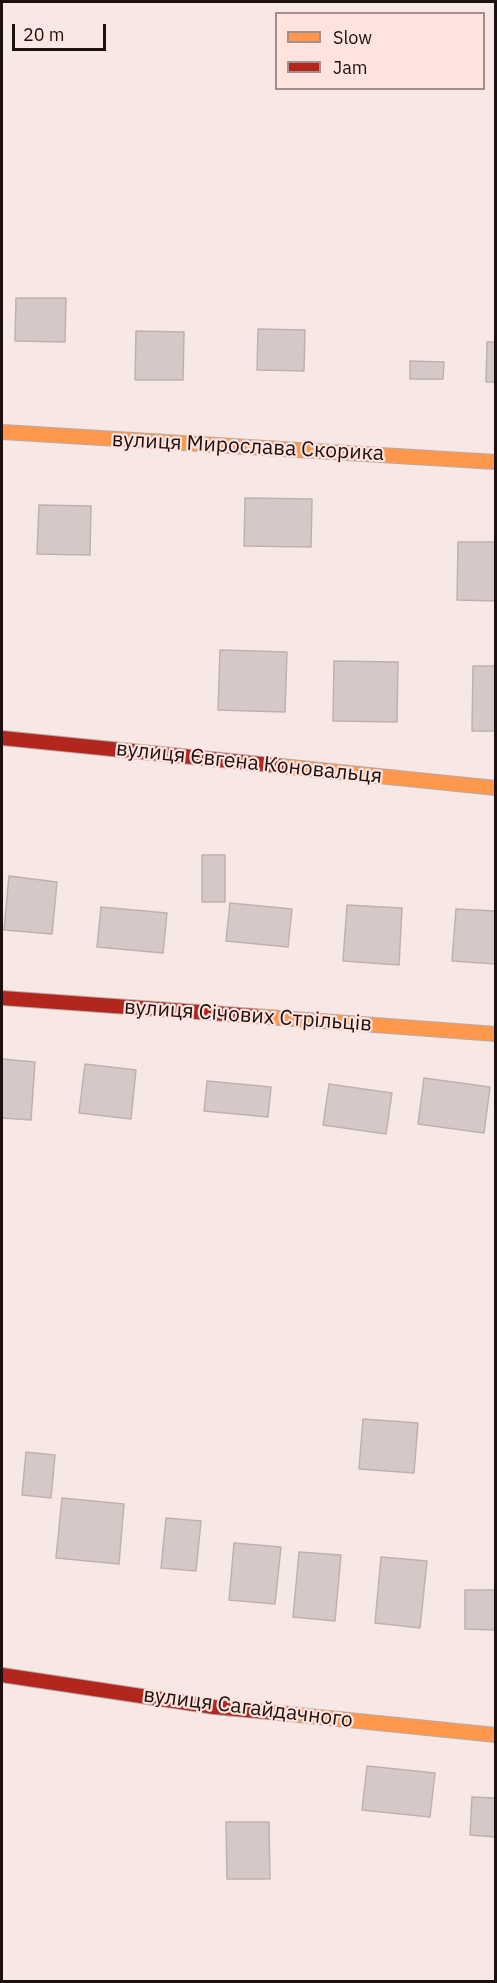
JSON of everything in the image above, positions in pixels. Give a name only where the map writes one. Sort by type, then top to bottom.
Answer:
[{"type":"street","name":"вулиця Мирослава Скорика","points":[[2,432],[495,462]]},
{"type":"street","name":"вулиця Євгена Коновальця","points":[[2,738],[495,788]]},
{"type":"street","name":"вулиця Січових Стрільців","points":[[2,998],[495,1034]]},
{"type":"street","name":"вулиця Сагайдачного","points":[[2,1675],[214,1707],[495,1735]]},
{"type":"building","points":[[16,298],[66,298],[65,342],[15,341]]},
{"type":"building","points":[[258,329],[305,330],[304,371],[257,370]]},
{"type":"building","points":[[136,331],[184,332],[183,380],[135,380]]},
{"type":"building","points":[[487,342],[496,342],[496,382],[486,382]]},
{"type":"building","points":[[410,361],[444,362],[443,379],[410,379]]},
{"type":"building","points":[[245,498],[312,499],[311,547],[244,546]]},
{"type":"building","points":[[39,505],[91,506],[90,555],[37,554]]},
{"type":"building","points":[[458,542],[496,542],[496,601],[457,600]]},
{"type":"building","points":[[220,650],[287,652],[285,712],[218,710]]},
{"type":"building","points":[[334,661],[398,662],[397,722],[333,721]]},
{"type":"building","points":[[473,666],[496,666],[496,731],[472,731]]},
{"type":"building","points":[[202,855],[225,855],[225,902],[202,902]]},
{"type":"building","points":[[9,876],[57,882],[52,934],[4,930]]},
{"type":"building","points":[[230,903],[292,909],[288,947],[226,941]]},
{"type":"building","points":[[347,905],[402,908],[399,965],[343,961]]},
{"type":"building","points":[[101,907],[167,913],[163,953],[97,947]]},
{"type":"building","points":[[456,909],[496,911],[496,964],[452,961]]},
{"type":"building","points":[[2,1059],[35,1062],[31,1120],[2,1118]]},
{"type":"building","points":[[85,1064],[136,1070],[131,1119],[79,1113]]},
{"type":"building","points":[[424,1078],[490,1087],[484,1133],[418,1124]]},
{"type":"building","points":[[207,1081],[271,1087],[268,1117],[204,1111]]},
{"type":"building","points":[[329,1084],[392,1093],[386,1134],[323,1125]]},
{"type":"building","points":[[363,1419],[418,1423],[414,1473],[359,1469]]},
{"type":"building","points":[[26,1452],[55,1455],[51,1498],[22,1495]]},
{"type":"building","points":[[62,1498],[124,1504],[119,1564],[56,1558]]},
{"type":"building","points":[[166,1518],[201,1521],[196,1571],[161,1568]]},
{"type":"building","points":[[234,1543],[281,1547],[275,1604],[229,1600]]},
{"type":"building","points":[[299,1552],[341,1555],[335,1621],[293,1617]]},
{"type":"building","points":[[381,1557],[427,1561],[420,1628],[375,1623]]},
{"type":"building","points":[[465,1590],[496,1590],[496,1630],[465,1629]]},
{"type":"building","points":[[367,1766],[435,1773],[430,1817],[362,1810]]},
{"type":"building","points":[[472,1797],[496,1798],[496,1837],[470,1835]]},
{"type":"building","points":[[226,1822],[269,1822],[270,1879],[227,1879]]},
{"type":"traffic: slow","points":[[2,432],[496,462]]},
{"type":"traffic: slow","points":[[281,766],[496,788]]},
{"type":"traffic: slow","points":[[254,1016],[496,1034]]},
{"type":"traffic: slow","points":[[289,1714],[496,1735]]},
{"type":"traffic: jam","points":[[2,738],[281,766]]},
{"type":"traffic: jam","points":[[2,998],[254,1016]]},
{"type":"traffic: jam","points":[[2,1675],[214,1707],[289,1714]]}]
